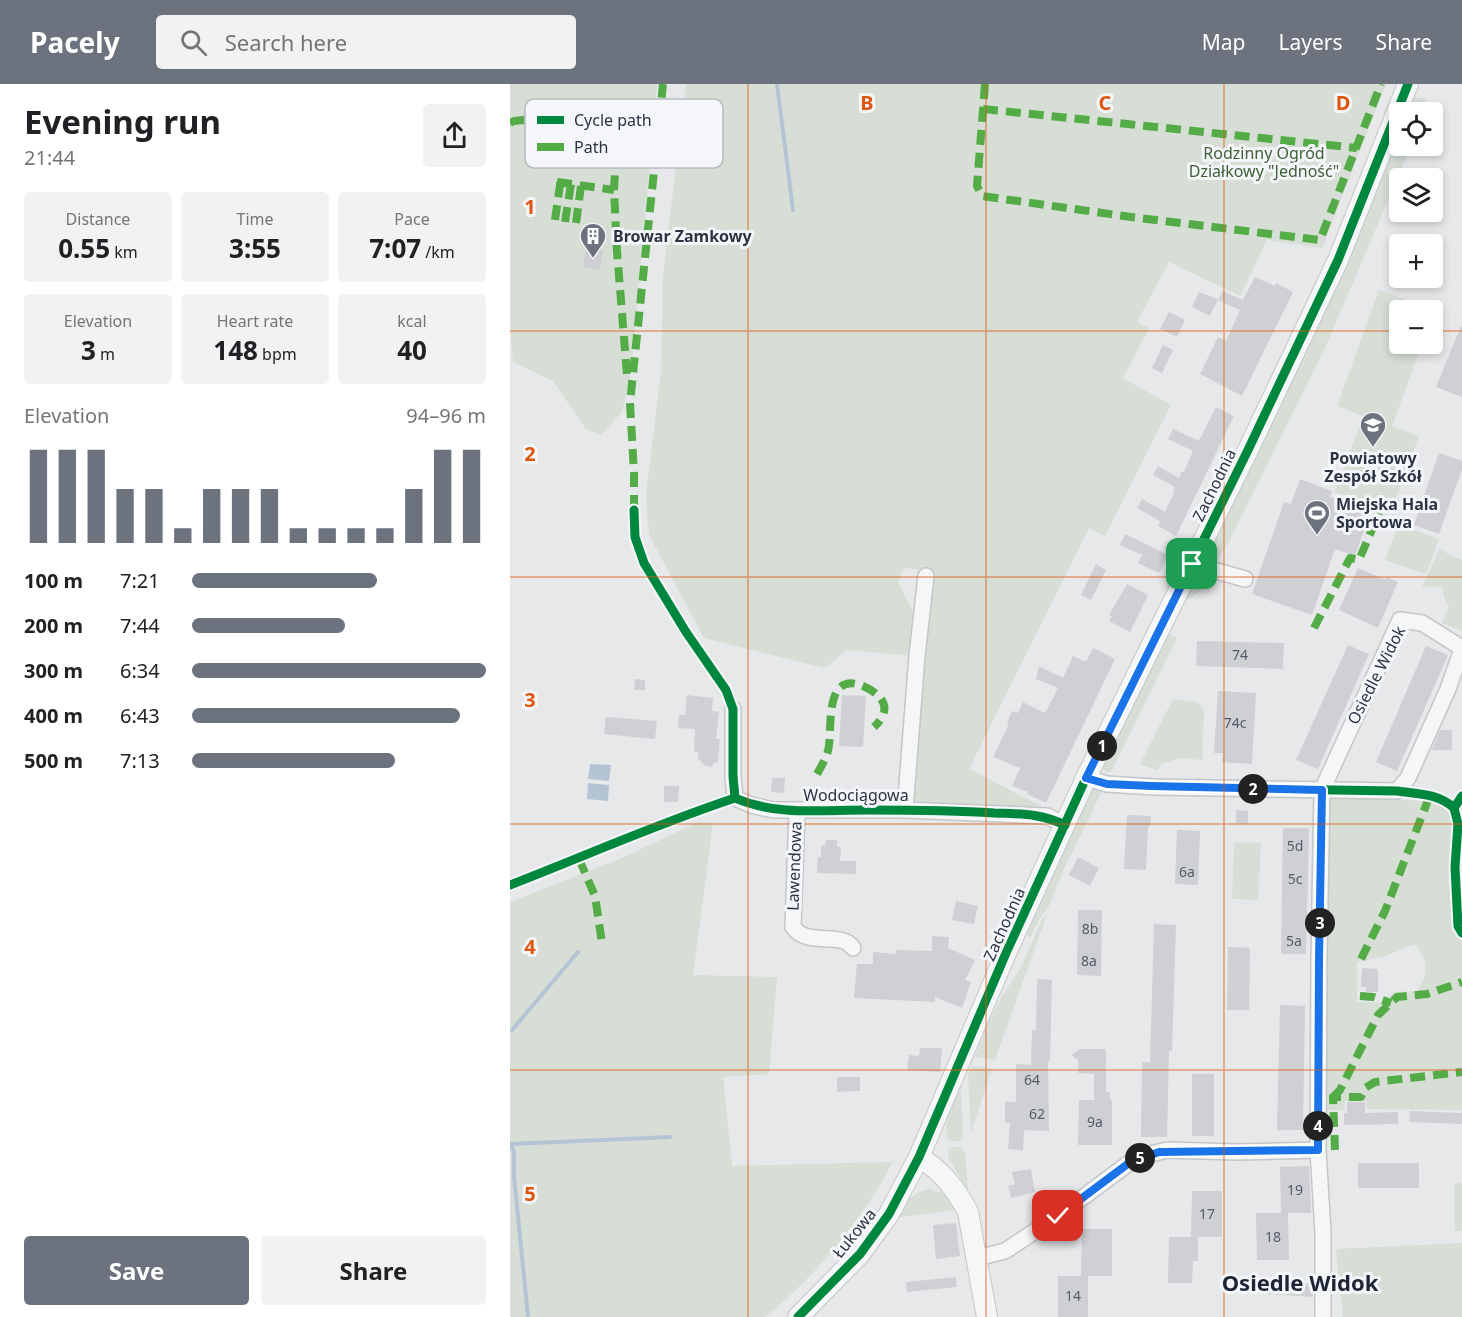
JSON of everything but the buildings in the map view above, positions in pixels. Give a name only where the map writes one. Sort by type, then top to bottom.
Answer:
[{"type":"street","name":"Zachodnia","points":[[919,1157],[1006,953],[1086,778],[1338,260],[1408,84]]},
{"type":"street","points":[[1192,564],[1245,579]]},
{"type":"street","name":"Wodociągowa","points":[[905,810],[926,576]]},
{"type":"street","name":"Osiedle Widok","points":[[1086,778],[1107,784],[1151,786],[1322,790],[1396,791],[1407,782],[1448,689],[1462,648],[1422,623],[1400,620],[1322,790],[1318,1150],[1323,1232],[1323,1317]]},
{"type":"street","name":"Wodociągowa","points":[[734,709],[735,798],[751,805],[773,810],[905,810],[1047,816],[1065,825]]},
{"type":"street","name":"Lawendowa","points":[[797,810],[793,927],[803,936],[846,941],[853,948]]},
{"type":"street","points":[[977,1258],[1005,1251],[1058,1216],[1129,1163],[1147,1155],[1167,1150],[1238,1152],[1318,1150]]},
{"type":"street","points":[[919,1157],[935,1167],[961,1199],[968,1212],[987,1317]]},
{"type":"street","name":"Łukowa","points":[[798,1317],[860,1254],[889,1214],[919,1157]]},
{"type":"green space","points":[[510,84],[657,84],[656,99],[525,99],[525,168],[649,168],[630,381],[622,412],[601,435],[586,429],[553,381],[513,362],[510,322]]},
{"type":"green space","name":"Rodzinny Ogród Działkowy \"Jedność\"","points":[[686,84],[1386,84],[1322,248],[1267,240],[1240,296],[1169,262],[1137,322],[1149,328],[1123,378],[1171,405],[1105,536],[1089,528],[969,769],[1041,806],[923,809],[912,802],[912,771],[932,573],[904,568],[898,582],[915,616],[914,656],[847,650],[825,668],[704,638],[649,535],[646,494],[661,372],[663,274],[676,168],[723,168],[723,99],[684,99]]},
{"type":"green space","points":[[1412,97],[1425,99],[1426,102],[1410,102]]},
{"type":"green space","points":[[1389,149],[1389,156],[1407,156],[1402,168],[1389,168],[1389,198],[1325,348],[1227,545],[1217,559],[1212,561],[1207,550]]},
{"type":"green space","points":[[1379,290],[1407,300],[1389,300],[1389,354],[1418,354],[1392,426],[1419,436],[1391,512],[1335,492],[1363,416],[1337,406]]},
{"type":"green space","points":[[1402,526],[1439,539],[1426,574],[1385,560],[1397,529]]},
{"type":"green space","points":[[1440,548],[1449,555],[1462,560],[1462,631],[1442,623],[1449,606],[1442,586],[1422,587]]},
{"type":"green space","points":[[1206,578],[1198,593],[1183,603],[1174,623],[1172,622],[1192,582]]},
{"type":"green space","points":[[1167,633],[1176,637],[1176,640],[1111,772],[1106,772],[1101,766]]},
{"type":"green space","points":[[1173,699],[1196,702],[1204,709],[1202,760],[1180,758],[1161,764],[1157,770],[1140,764]]},
{"type":"green space","points":[[1102,791],[1064,869],[1049,906],[1039,919],[1030,938],[1027,934],[1090,792]]},
{"type":"green space","points":[[1327,797],[1429,801],[1447,806],[1454,821],[1453,927],[1462,941],[1462,1110],[1367,1109],[1366,1101],[1345,1101],[1344,1110],[1323,1110]],"holes":[[[1414,944],[1419,949],[1426,967],[1424,979],[1417,991],[1394,992],[1384,1003],[1357,1002],[1357,962],[1386,956]]]},
{"type":"green space","points":[[698,822],[713,823],[693,975],[777,977],[769,1074],[723,1077],[732,1166],[893,1162],[867,1205],[836,1246],[784,1301],[765,1317],[510,1317],[510,902],[620,859]]},
{"type":"green space","points":[[1234,842],[1261,843],[1258,900],[1232,899]]},
{"type":"green space","points":[[1047,914],[995,1060],[975,1057],[1002,996],[1021,968],[1041,921]]},
{"type":"green space","points":[[972,1066],[992,1068],[971,1133],[968,1075]]},
{"type":"green space","points":[[961,1088],[963,1138],[959,1141],[950,1141],[947,1135],[947,1121]]},
{"type":"green space","points":[[961,1147],[965,1153],[968,1190],[949,1159],[948,1150]]},
{"type":"green space","points":[[1462,1183],[1462,1231],[1455,1231],[1454,1184]]},
{"type":"green space","points":[[929,1189],[945,1194],[956,1210],[899,1217],[910,1199]]},
{"type":"green space","points":[[1462,1243],[1462,1317],[1343,1317],[1336,1249]]},
{"type":"water","points":[[590,764],[611,765],[609,781],[588,779]]},
{"type":"water","points":[[588,783],[609,785],[608,801],[587,799]]},
{"type":"waterway","points":[[777,84],[793,210]]},
{"type":"waterway","points":[[512,1030],[578,952]]},
{"type":"waterway","points":[[510,1144],[670,1137]]},
{"type":"waterway","points":[[510,1144],[514,1151],[514,1177],[528,1317]]},
{"type":"marked path","points":[[661,99],[663,84]]},
{"type":"marked path","points":[[985,84],[977,186],[982,196],[1320,240],[1381,84]]},
{"type":"marked path","points":[[983,109],[1357,148]]},
{"type":"marked path","points":[[510,123],[525,120]]},
{"type":"marked path","points":[[615,168],[617,251],[627,375]]},
{"type":"marked path","points":[[634,510],[630,403],[654,168]]},
{"type":"marked path","points":[[555,220],[561,178]]},
{"type":"marked path","points":[[557,182],[614,190]]},
{"type":"marked path","points":[[565,222],[571,184]]},
{"type":"marked path","points":[[576,223],[581,186]]},
{"type":"marked path","points":[[1314,628],[1350,558],[1359,560],[1379,513]]},
{"type":"marked path","points":[[817,774],[828,749],[833,702],[842,686],[851,683],[863,686],[881,698],[884,703],[883,715],[874,727]]},
{"type":"marked path","points":[[1361,959],[1385,911],[1430,795]]},
{"type":"marked path","points":[[579,859],[595,896],[602,943]]},
{"type":"marked path","points":[[1333,1097],[1340,1090],[1378,1015],[1397,997],[1427,994],[1462,982]]},
{"type":"marked path","points":[[1360,996],[1373,997],[1391,1003]]},
{"type":"marked path","points":[[1335,1150],[1333,1097],[1361,1097],[1365,1088],[1375,1082],[1462,1072]]},
{"type":"cycle path","points":[[798,1317],[860,1254],[889,1214],[919,1157],[1006,953],[1086,778],[1248,450],[1338,260],[1408,84]]},
{"type":"cycle path","points":[[634,510],[635,537],[644,563],[686,632],[726,690],[733,709],[735,798],[751,804],[783,810],[930,810],[1022,814],[1047,818],[1065,825]]},
{"type":"cycle path","points":[[1086,778],[1107,784],[1154,787],[1397,791],[1441,799],[1454,808],[1462,796]]},
{"type":"cycle path","points":[[510,885],[735,798]]},
{"type":"cycle path","points":[[1454,808],[1458,824],[1455,867],[1458,926],[1462,933]]},
{"type":"place","name":"Browar Zamkowy","points":[[593,259]]},
{"type":"place","name":"Powiatowy Zespół Szkół","points":[[1373,448]]},
{"type":"place","name":"Miejska Hala Sportowa","points":[[1317,536]]},
{"type":"district","name":"Osiedle Widok","points":[[1300,1283]]},
{"type":"route","points":[[1058,1216],[1129,1163],[1147,1155],[1167,1150],[1238,1152],[1318,1150],[1322,790],[1107,784],[1086,778],[1192,564]]}]
